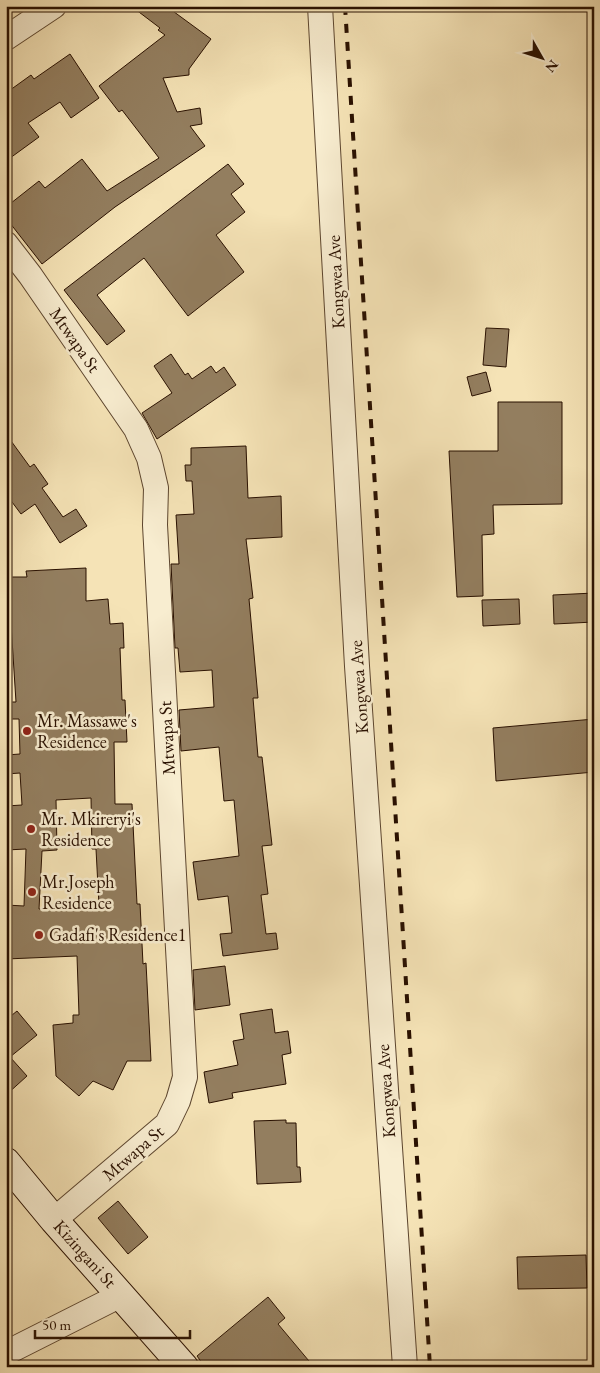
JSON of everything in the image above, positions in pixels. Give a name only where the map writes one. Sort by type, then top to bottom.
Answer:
[{"type":"street","points":[[6,38],[54,6]]},
{"type":"street","name":"Kongwea Ave","points":[[320,6],[357,666],[405,1367]]},
{"type":"street","name":"Mtwapa St","points":[[6,244],[30,275],[136,429],[149,458],[154,480],[185,1077],[178,1101],[167,1124],[54,1220]]},
{"type":"street","name":"Kizingani St","points":[[6,1162],[54,1220],[184,1367]]},
{"type":"street","points":[[6,1353],[121,1295]]},
{"type":"building","points":[[131,6],[166,6],[211,39],[189,69],[189,75],[163,78],[177,112],[200,108],[202,124],[190,126],[205,146],[115,207],[42,264],[6,218],[6,207],[39,181],[45,188],[82,159],[107,191],[159,158],[122,110],[119,112],[99,86],[165,35],[158,30],[160,28]]},
{"type":"building","points":[[70,54],[99,98],[71,118],[60,102],[28,123],[39,137],[6,161],[6,93],[31,75],[34,79]]},
{"type":"building","points":[[228,164],[244,184],[231,194],[245,212],[216,235],[244,272],[188,316],[144,258],[97,295],[125,331],[107,345],[64,290]]},
{"type":"building","points":[[486,328],[509,329],[506,367],[483,365]]},
{"type":"building","points":[[171,354],[185,375],[188,373],[192,379],[211,366],[216,373],[224,367],[236,385],[157,439],[142,413],[172,393],[154,366]]},
{"type":"building","points":[[486,372],[491,391],[472,396],[467,377]]},
{"type":"building","points":[[498,402],[562,402],[562,504],[493,505],[494,534],[482,535],[483,596],[457,597],[449,451],[498,451]]},
{"type":"building","points":[[6,434],[30,467],[34,464],[48,484],[42,488],[63,517],[76,509],[87,526],[60,543],[35,504],[21,514],[6,494]]},
{"type":"building","points":[[246,446],[248,498],[281,496],[282,537],[246,539],[253,598],[249,599],[258,698],[253,698],[258,757],[262,757],[272,845],[262,846],[268,894],[261,895],[266,934],[276,933],[278,949],[223,956],[220,934],[232,933],[228,896],[198,900],[193,862],[239,856],[234,800],[224,801],[219,747],[181,751],[179,710],[214,707],[212,670],[180,672],[178,648],[175,648],[171,564],[179,564],[176,515],[194,514],[192,481],[186,481],[185,465],[191,465],[191,448]]},
{"type":"building","points":[[86,568],[86,601],[108,599],[110,624],[123,623],[124,648],[120,648],[122,700],[125,700],[127,742],[114,742],[115,804],[132,804],[137,904],[140,904],[143,964],[146,963],[151,1061],[127,1061],[113,1090],[93,1081],[79,1096],[56,1076],[53,1025],[73,1023],[73,1015],[79,1015],[77,956],[6,959],[6,905],[24,906],[26,849],[6,850],[6,806],[22,805],[20,773],[6,774],[6,755],[20,754],[19,719],[6,719],[6,702],[16,702],[8,577],[27,577],[26,571]],"holes":[[[91,798],[92,849],[96,849],[99,906],[39,909],[42,851],[57,850],[56,800]]]},
{"type":"building","points":[[594,593],[594,622],[554,624],[553,595]]},
{"type":"building","points":[[519,599],[520,624],[483,626],[482,600]]},
{"type":"building","points":[[594,719],[594,772],[496,781],[493,728]]},
{"type":"building","points":[[225,966],[230,1005],[195,1010],[193,970]]},
{"type":"building","points":[[272,1009],[275,1033],[288,1031],[291,1053],[282,1055],[286,1084],[232,1093],[233,1098],[209,1103],[204,1072],[238,1065],[233,1041],[244,1039],[240,1014]]},
{"type":"building","points":[[17,1011],[37,1035],[10,1057],[27,1076],[6,1095],[6,1020]]},
{"type":"building","points":[[286,1120],[286,1123],[296,1123],[297,1167],[300,1167],[301,1182],[257,1184],[254,1121]]},
{"type":"building","points":[[118,1201],[148,1237],[128,1254],[98,1218]]},
{"type":"building","points":[[586,1255],[587,1288],[518,1289],[517,1257]]},
{"type":"building","points":[[268,1297],[285,1318],[278,1324],[314,1367],[205,1367],[197,1356]]},
{"type":"railway","points":[[345,6],[430,1367]]},
{"type":"place","name":"Mr. Massawe's Residence","points":[[27,731]]},
{"type":"place","name":"Mr. Mkireryi's Residence","points":[[31,829]]},
{"type":"place","name":"Mr.Joseph Residence","points":[[32,892]]},
{"type":"place","name":"Gadafi's Residence1","points":[[39,935]]}]
